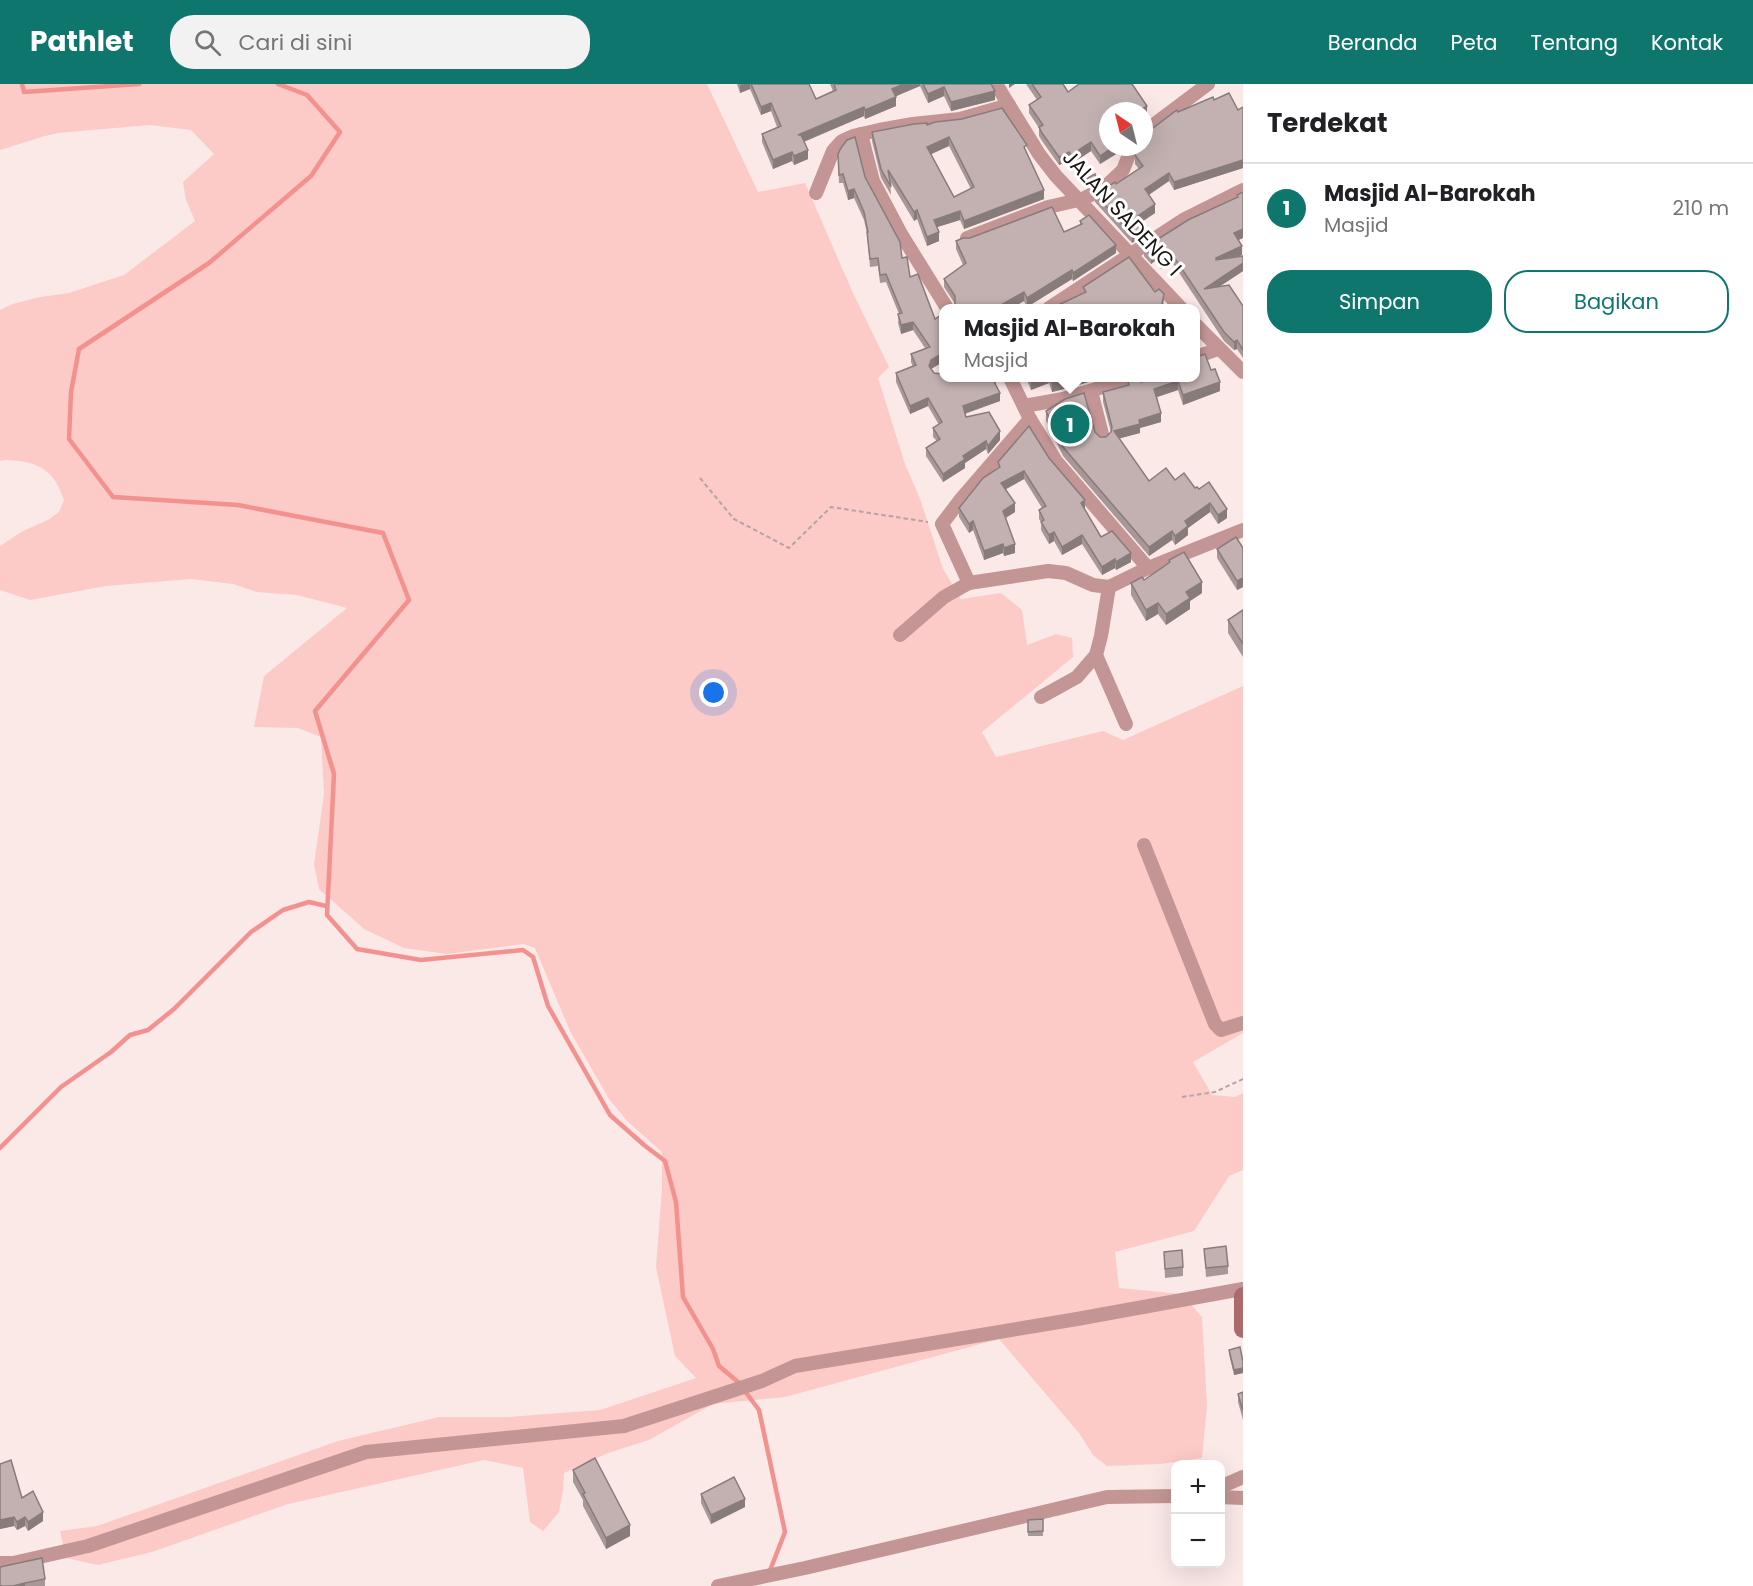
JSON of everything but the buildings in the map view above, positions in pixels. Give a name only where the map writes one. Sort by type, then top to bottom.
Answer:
[{"type":"main road","points":[[1242,1325],[1243,1296]]},
{"type":"street","name":"JALAN SADENG I","points":[[996,84],[1039,154],[1076,199],[1176,304]]},
{"type":"street","points":[[1153,125],[1208,84]]},
{"type":"street","points":[[816,193],[833,151],[842,141],[861,134],[913,124],[960,119],[1009,105]]},
{"type":"street","points":[[861,134],[873,181],[901,234],[944,304]]},
{"type":"street","points":[[967,238],[1019,218],[1076,199],[1083,199],[1105,187],[1123,170],[1128,156]]},
{"type":"street","points":[[1057,304],[1183,220],[1243,190]]},
{"type":"street","points":[[1200,329],[1243,372]]},
{"type":"street","points":[[1200,356],[1218,349]]},
{"type":"street","points":[[1012,382],[1030,419],[1056,461],[1148,568]]},
{"type":"street","points":[[1024,406],[1063,399],[1120,382]]},
{"type":"street","points":[[1091,391],[1103,438]]},
{"type":"street","points":[[969,583],[942,524],[1030,419]]},
{"type":"street","points":[[900,635],[944,597],[969,583],[1048,571],[1066,573],[1093,585],[1109,587],[1148,568],[1243,530]]},
{"type":"street","points":[[1041,697],[1077,677],[1096,655],[1109,587]]},
{"type":"street","points":[[1096,655],[1126,724]]},
{"type":"street","points":[[1144,845],[1215,1024],[1221,1030],[1243,1023]]},
{"type":"street","points":[[0,1563],[13,1563],[88,1546],[366,1452],[624,1426],[762,1381],[795,1366],[1243,1289]]},
{"type":"street","points":[[1225,1485],[1243,1477]]},
{"type":"street","points":[[718,1586],[805,1568],[1107,1497],[1171,1496]]},
{"type":"street","points":[[1225,1497],[1243,1498]]},
{"type":"path","points":[[700,477],[734,519],[789,548],[831,507],[942,524]]},
{"type":"path","points":[[1182,1097],[1215,1092],[1243,1079]]},
{"type":"shaded area","points":[[0,84],[707,84],[758,192],[805,183],[852,291],[889,367],[878,378],[905,464],[920,499],[943,569],[961,599],[1001,593],[1022,610],[1027,645],[1056,634],[1072,638],[1073,657],[982,732],[996,757],[1103,731],[1123,740],[1243,686],[1243,1033],[1193,1062],[1212,1095],[1235,1097],[1243,1093],[1243,1170],[1229,1176],[1194,1231],[1115,1252],[1119,1288],[1182,1294],[1202,1317],[1207,1405],[1202,1458],[1171,1460],[1171,1463],[1161,1464],[1107,1466],[1093,1455],[1079,1433],[999,1339],[785,1397],[713,1404],[649,1440],[608,1453],[564,1473],[559,1512],[543,1531],[530,1522],[523,1468],[484,1460],[288,1504],[152,1552],[98,1565],[66,1558],[60,1531],[97,1526],[338,1441],[439,1417],[507,1417],[600,1410],[696,1378],[675,1356],[656,1267],[662,1188],[662,1152],[627,1121],[609,1099],[571,1033],[535,948],[524,944],[447,954],[404,948],[364,929],[319,889],[314,864],[324,794],[321,737],[298,728],[254,727],[264,676],[347,608],[297,595],[257,592],[233,584],[191,579],[106,586],[30,600],[0,590],[0,546],[23,531],[48,520],[59,512],[64,500],[53,478],[43,469],[19,461],[0,461],[0,310],[40,297],[69,293],[124,275],[195,221],[186,200],[183,182],[214,154],[191,130],[150,125],[58,133],[0,150]]},
{"type":"waterway","points":[[22,84],[24,92],[139,84]]},
{"type":"waterway","points":[[278,84],[307,95],[340,132],[311,176],[209,263],[79,349],[71,392],[69,439],[113,497],[238,505],[383,533],[409,600],[315,711],[334,774],[327,915],[357,949],[421,960],[523,950],[533,957],[548,1006],[610,1115],[665,1161],[676,1202],[683,1297],[713,1349],[719,1366],[738,1382],[759,1410],[785,1532],[769,1573]]},
{"type":"waterway","points":[[0,1148],[61,1087],[111,1052],[130,1035],[148,1030],[174,1009],[251,932],[283,910],[309,902],[326,906]]},
{"type":"place","name":"Masjid Al-Barokah","points":[[1070,424]]}]
